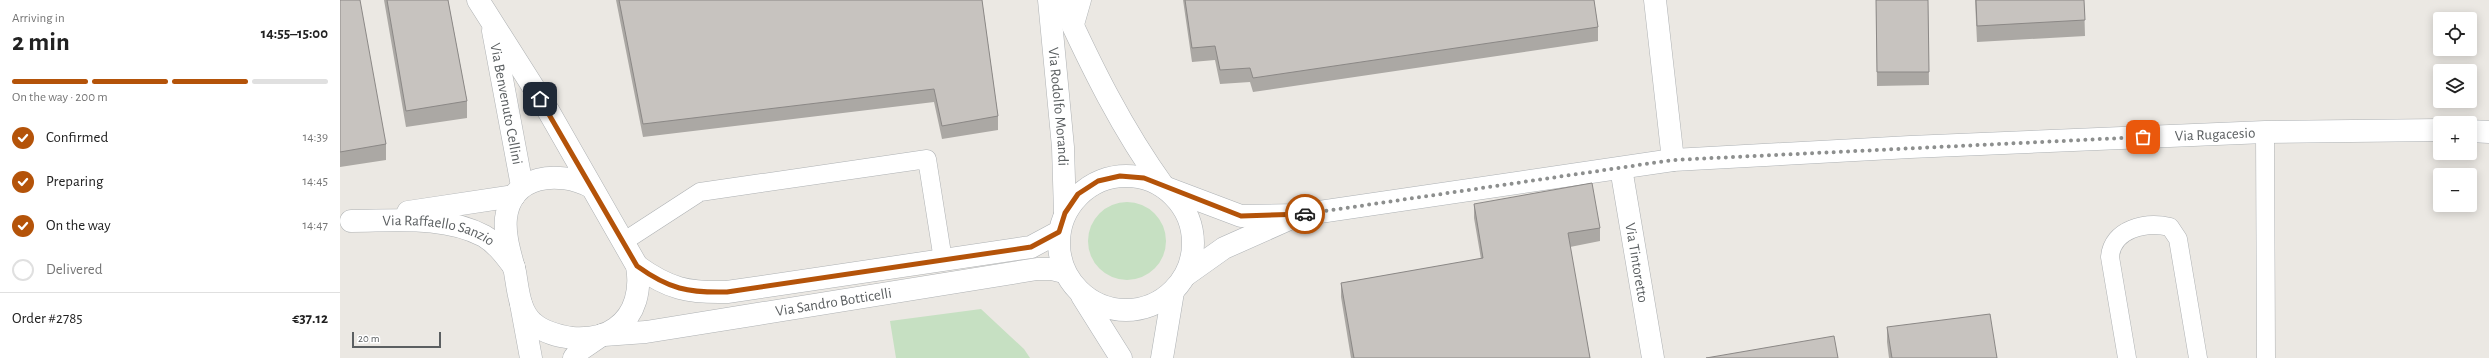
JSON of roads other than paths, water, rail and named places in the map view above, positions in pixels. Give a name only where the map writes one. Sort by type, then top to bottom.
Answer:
[{"type":"street","name":"Via Benvenuto Cellini","points":[[478,0],[549,112],[637,266]]},
{"type":"street","name":"Via Rodolfo Morandi","points":[[1049,0],[1063,147],[1062,223]]},
{"type":"street","name":"Via Rodolfo Morandi","points":[[1061,0],[1133,142],[1164,187]]},
{"type":"street","points":[[1655,0],[1673,160]]},
{"type":"street","name":"Via Benvenuto Cellini","points":[[491,20],[518,191]]},
{"type":"street","name":"Via Rugacesio","points":[[1164,187],[1241,216],[1299,215],[1673,160],[1910,147],[2265,132],[2433,130]]},
{"type":"street","points":[[2477,131],[2489,132]]},
{"type":"street","name":"Via Tintoretto","points":[[1621,168],[1653,358]]},
{"type":"street","name":"Via Raffaello Sanzio","points":[[346,222],[518,191],[531,181],[555,176],[571,178],[591,187]]},
{"type":"street","points":[[1121,358],[1080,293],[1064,272],[1059,253],[1062,223],[1078,194],[1098,181],[1120,176],[1144,178],[1164,187],[1179,201],[1189,218],[1194,237],[1193,257],[1179,284],[1162,358]]},
{"type":"street","points":[[518,191],[508,211],[506,228],[531,358]]},
{"type":"street","name":"Via Rugacesio","points":[[1179,284],[1224,248],[1299,215]]},
{"type":"street","name":"Via Raffaello Sanzio","points":[[346,222],[418,221],[461,226],[485,237],[500,249],[514,266]]},
{"type":"street","name":"Via Sandro Botticelli","points":[[637,266],[674,288],[708,292],[727,292],[1031,247],[1062,223]]},
{"type":"street","points":[[574,358],[580,350],[620,325],[631,311],[639,284],[637,266]]},
{"type":"street","name":"Via Sandro Botticelli","points":[[521,304],[532,322],[544,330],[560,336],[578,338],[646,332],[1037,269],[1052,268],[1064,272]]},
{"type":"street","points":[[1080,293],[1097,305],[1117,310],[1137,310],[1157,304],[1179,284]]},
{"type":"lane","name":"Via Rodolfo Morandi","points":[[1074,28],[1082,0]]},
{"type":"lane","points":[[2265,132],[2266,358]]},
{"type":"lane","points":[[623,242],[700,192],[927,159],[943,260]]},
{"type":"lane","points":[[2127,358],[2110,257],[2111,248],[2115,241],[2130,229],[2140,226],[2161,225],[2170,228],[2178,239],[2198,358]]}]
